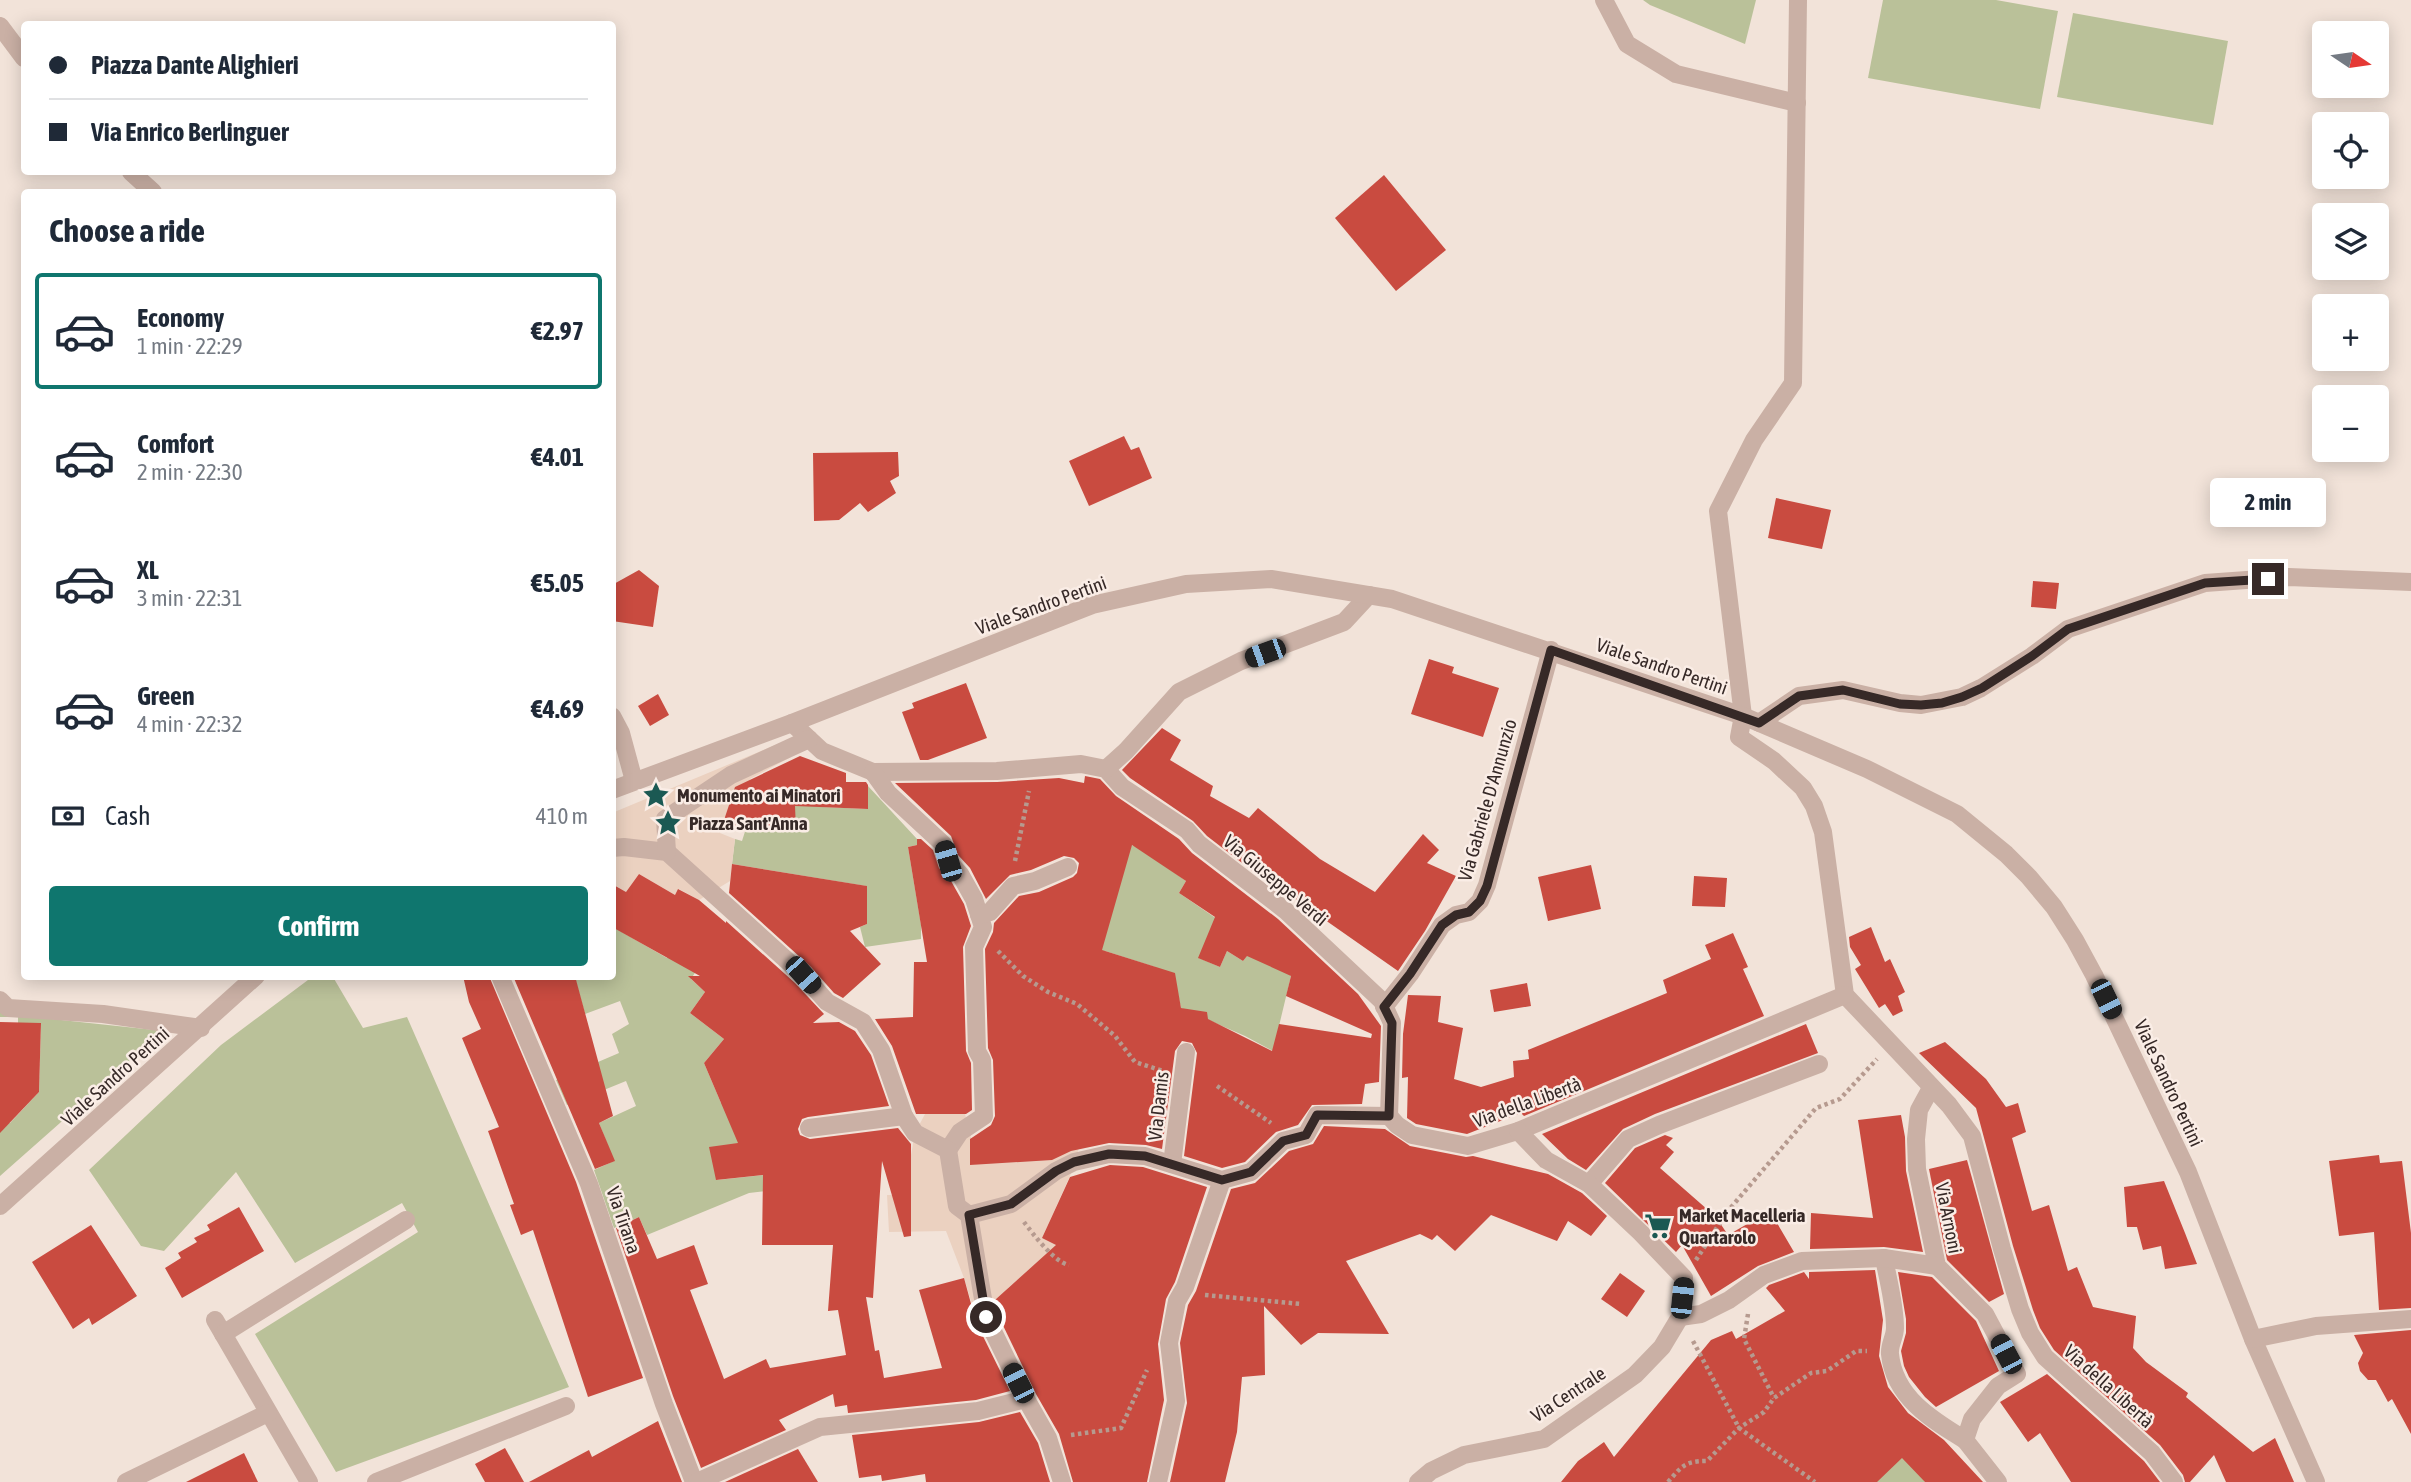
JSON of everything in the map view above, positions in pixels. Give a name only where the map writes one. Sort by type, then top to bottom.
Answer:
[{"type":"street","points":[[1604,0],[1628,44],[1676,74],[1797,103]]},
{"type":"street","points":[[1751,720],[1718,511],[1754,440],[1793,383],[1798,0]]},
{"type":"street","points":[[0,26],[21,54]]},
{"type":"street","points":[[134,175],[150,189]]},
{"type":"street","points":[[1845,995],[1823,832],[1804,788],[1784,769],[1739,737],[1751,720],[1799,696],[1843,690],[1900,704],[1942,703],[1962,697],[1982,688],[2032,656],[2068,629],[2205,583],[2289,577],[2411,582]]},
{"type":"street","name":"Viale Sandro Pertini","points":[[616,788],[792,723],[1092,605],[1186,584],[1271,579],[1392,599],[1551,650],[1751,720],[1867,769],[1957,814],[2006,854],[2054,907],[2076,940],[2094,975],[2188,1172],[2253,1339],[2316,1482]]},
{"type":"street","points":[[792,723],[822,751],[873,772],[1034,769],[1081,764],[1106,769],[1126,751],[1179,692],[1241,662],[1343,622],[1369,595]]},
{"type":"street","name":"Via Gabriele D'Annunzio","points":[[1384,1007],[1410,974],[1442,925],[1456,915],[1469,912],[1480,901],[1487,886],[1551,650]]},
{"type":"street","points":[[616,724],[635,781]]},
{"type":"street","points":[[667,852],[665,819],[731,775],[809,739]]},
{"type":"street","name":"Via Giuseppe Verdi","points":[[1106,769],[1122,787],[1186,830],[1199,844],[1285,910],[1382,1001],[1392,1023],[1389,1116]]},
{"type":"street","points":[[873,772],[888,793],[943,844],[948,861],[960,874],[974,899],[981,921]]},
{"type":"street","points":[[616,848],[667,852],[803,975],[827,1002],[863,1022],[881,1050],[904,1116],[915,1133],[948,1150]]},
{"type":"street","points":[[1062,1482],[1048,1438],[986,1317],[969,1215],[957,1206],[948,1150],[960,1132],[984,1116],[982,1060],[977,1051],[974,947],[981,921],[1013,886],[1035,881],[1068,867]]},
{"type":"street","name":"Viale Sandro Pertini","points":[[0,1206],[252,980]]},
{"type":"street","name":"Via Tirana","points":[[502,980],[589,1184],[664,1404],[696,1482]]},
{"type":"street","name":"Via della Libertà","points":[[1389,1116],[1412,1135],[1468,1146],[1518,1131],[1845,995],[1948,1105],[1972,1136],[2020,1309],[2030,1333],[2045,1357],[2152,1454],[2174,1482]]},
{"type":"street","points":[[3,1006],[103,1014],[201,1028]]},
{"type":"street","name":"Via Damis","points":[[1172,1164],[1186,1052]]},
{"type":"street","points":[[1589,1184],[1628,1139],[1819,1064]]},
{"type":"street","name":"Via Arnoni","points":[[1931,1088],[1919,1110],[1917,1159],[1937,1266],[1984,1314],[2017,1374],[1998,1386],[1972,1419],[1965,1440]]},
{"type":"street","points":[[969,1215],[1011,1204],[1056,1171],[1074,1162],[1109,1154],[1145,1156],[1222,1180],[1251,1172],[1283,1141],[1306,1135],[1317,1115],[1389,1116]]},
{"type":"street","points":[[809,1128],[904,1116]]},
{"type":"street","points":[[1518,1131],[1546,1160],[1589,1184],[1684,1278]]},
{"type":"street","points":[[1158,1482],[1176,1401],[1169,1343],[1177,1301],[1185,1287],[1222,1180]]},
{"type":"street","points":[[309,1482],[219,1327],[406,1220]]},
{"type":"street","points":[[1884,1258],[1895,1329],[1890,1350],[1892,1369],[1904,1392],[1928,1418],[1965,1440],[1998,1482]]},
{"type":"street","points":[[1680,1317],[1701,1314],[1729,1300],[1764,1275],[1802,1261],[1884,1258],[1937,1266]]},
{"type":"street","name":"Via Centrale","points":[[1418,1482],[1431,1471],[1464,1455],[1544,1438],[1635,1375],[1662,1347],[1680,1317],[1684,1278]]},
{"type":"street","points":[[2253,1339],[2316,1326],[2411,1319]]},
{"type":"street","points":[[696,1482],[820,1427],[978,1411],[1026,1399]]},
{"type":"street","points":[[376,1482],[566,1406]]},
{"type":"street","points":[[126,1482],[268,1413]]},
{"type":"path","points":[[1013,886],[1016,849],[1034,769]]},
{"type":"path","points":[[981,921],[988,942],[1023,976],[1048,992],[1077,1004],[1115,1037],[1135,1062],[1182,1076]]},
{"type":"path","points":[[1684,1278],[1727,1212],[1781,1146],[1816,1108],[1840,1099],[1860,1078]]},
{"type":"path","points":[[1217,1086],[1274,1125],[1283,1141]]},
{"type":"path","points":[[1036,1238],[1063,1264],[1069,1265]]},
{"type":"path","points":[[1185,1287],[1209,1296],[1301,1304]]},
{"type":"path","points":[[1749,1311],[1744,1339],[1774,1398]]},
{"type":"path","points":[[1680,1317],[1739,1428],[1815,1482]]},
{"type":"path","points":[[1048,1438],[1121,1428],[1156,1352],[1169,1343]]},
{"type":"path","points":[[1668,1482],[1682,1465],[1693,1461],[1707,1461],[1739,1428],[1764,1412],[1774,1398],[1811,1373],[1827,1371],[1856,1351],[1890,1350]]},
{"type":"green space","points":[[1643,0],[1756,0],[1745,44]]},
{"type":"green space","points":[[1883,0],[1996,0],[2058,11],[2040,109],[1868,78]]},
{"type":"green space","points":[[2073,13],[2228,41],[2213,125],[2057,97]]},
{"type":"green space","points":[[868,786],[917,839],[917,845],[908,847],[921,939],[865,947],[860,927],[867,924],[866,886],[732,864],[735,839],[742,841],[756,797],[772,830],[796,830],[794,802],[822,807],[867,809]]},
{"type":"green space","points":[[1119,842],[1139,847],[1186,881],[1179,893],[1217,919],[1199,958],[1220,967],[1227,951],[1243,961],[1256,943],[1291,976],[1273,1051],[1181,1008],[1178,994],[1155,967],[1105,951],[1096,974]]},
{"type":"green space","points":[[616,929],[667,958],[681,932],[698,968],[691,979],[705,992],[690,1013],[724,1039],[704,1063],[721,1103],[764,1099],[717,1180],[765,1175],[791,1188],[749,1193],[647,1235],[639,1217],[614,1228],[594,1170],[614,1161],[599,1123],[636,1106],[626,1081],[567,1105],[556,1080],[619,1053],[612,1034],[629,1024],[620,1001],[585,1014],[576,980],[616,980]]},
{"type":"green space","points":[[308,980],[335,980],[363,1028],[407,1017],[569,1387],[336,1472],[255,1334],[418,1232],[402,1203],[295,1263],[236,1172],[164,1251],[141,1246],[89,1170],[221,1045]]},
{"type":"green space","points":[[0,1008],[5,1014],[164,1031],[0,1176],[0,1123],[10,1123],[39,1092],[41,1024],[18,1023],[18,1017],[0,1017]]},
{"type":"green space","points":[[1911,1450],[1925,1482],[1869,1482]]},
{"type":"shaded area","name":"Piazza Sant'Anna","points":[[780,743],[791,757],[750,779],[753,788],[734,790],[720,833],[735,839],[730,881],[699,900],[679,889],[675,895],[639,874],[626,892],[616,886],[616,811]]},
{"type":"shaded area","points":[[925,1114],[965,1114],[971,1138],[970,1165],[1079,1148],[1070,1176],[1042,1238],[1070,1252],[1033,1266],[1008,1288],[1010,1297],[993,1314],[977,1321],[946,1231],[889,1232],[887,1195],[911,1195],[911,1155],[915,1133]]},
{"type":"building","points":[[1384,175],[1446,250],[1396,291],[1335,218]]},
{"type":"building","points":[[1124,436],[1131,450],[1139,447],[1152,478],[1089,506],[1069,461]]},
{"type":"building","points":[[898,452],[899,476],[890,481],[896,493],[868,512],[860,503],[839,520],[814,521],[813,453]]},
{"type":"building","points":[[1776,498],[1831,510],[1822,549],[1768,538]]},
{"type":"building","points":[[639,570],[659,586],[653,627],[616,622],[616,583]]},
{"type":"building","points":[[2033,581],[2059,583],[2056,609],[2031,607]]},
{"type":"building","points":[[1429,659],[1454,667],[1452,673],[1499,688],[1483,737],[1411,714]]},
{"type":"building","points":[[966,683],[987,738],[928,760],[920,760],[902,712],[914,708],[912,703]]},
{"type":"building","points":[[658,694],[669,715],[650,726],[638,706]]},
{"type":"building","points":[[1162,728],[1181,740],[1170,760],[1213,786],[1210,796],[1249,818],[1258,808],[1320,859],[1375,892],[1423,834],[1439,850],[1427,863],[1456,876],[1425,931],[1398,971],[1288,894],[1293,902],[1207,836],[1193,821],[1122,770]]},
{"type":"building","points":[[800,756],[846,773],[846,782],[866,782],[868,809],[795,806],[796,830],[721,829],[735,787]]},
{"type":"building","points":[[1085,776],[1100,779],[1116,796],[1179,839],[1192,853],[1278,919],[1358,994],[1381,1026],[1379,1082],[1365,1084],[1362,1104],[1312,1105],[1298,1125],[1276,1132],[1245,1162],[1222,1168],[1184,1156],[1197,1053],[1192,1043],[1182,1041],[1175,1051],[1162,1149],[1146,1145],[1109,1143],[1071,1151],[1052,1160],[970,1165],[970,1139],[991,1125],[995,1116],[993,1060],[988,1048],[985,949],[994,923],[1019,896],[1039,892],[1073,877],[1077,873],[1079,863],[1074,858],[1064,856],[1031,870],[1010,875],[986,899],[970,868],[958,855],[951,836],[895,783],[997,782],[1059,778],[1084,783]],"holes":[[[1132,845],[1186,881],[1179,893],[1215,917],[1198,958],[1220,967],[1227,951],[1243,961],[1247,956],[1291,976],[1286,996],[1372,1034],[1371,1038],[1279,1024],[1272,1051],[1208,1019],[1207,1012],[1181,1008],[1175,973],[1102,950]]]},
{"type":"building","points":[[917,839],[921,839],[933,850],[939,868],[951,881],[964,904],[971,926],[963,947],[966,1051],[971,1063],[972,1110],[966,1114],[916,1114],[892,1046],[875,1019],[913,1017],[914,962],[927,962],[908,847],[917,845]]},
{"type":"building","points":[[732,864],[867,886],[867,924],[850,931],[881,964],[843,998],[834,993],[811,967],[729,893]]},
{"type":"building","points":[[1591,865],[1601,909],[1548,921],[1538,877]]},
{"type":"building","points":[[639,874],[675,895],[678,889],[699,900],[795,983],[824,1014],[813,1023],[839,1022],[855,1031],[871,1055],[889,1106],[808,1117],[802,1119],[798,1129],[800,1135],[810,1139],[898,1128],[911,1144],[911,1236],[904,1237],[882,1161],[873,1298],[866,1297],[875,1351],[879,1350],[884,1378],[942,1368],[919,1290],[964,1278],[976,1322],[1010,1391],[976,1400],[848,1413],[847,1405],[835,1407],[833,1394],[779,1420],[786,1430],[701,1468],[673,1396],[616,1228],[639,1217],[657,1259],[694,1245],[708,1284],[690,1290],[724,1379],[766,1359],[770,1368],[846,1355],[838,1310],[828,1311],[833,1245],[762,1245],[763,1175],[716,1180],[709,1147],[738,1143],[704,1063],[724,1039],[690,1013],[705,992],[688,976],[700,976],[616,929],[616,886],[626,892]]},
{"type":"building","points":[[1694,876],[1727,878],[1725,907],[1692,906]]},
{"type":"building","points":[[1871,927],[1885,962],[1890,959],[1905,992],[1898,996],[1903,1011],[1893,1016],[1885,1004],[1879,1008],[1855,969],[1861,965],[1850,947],[1849,937]]},
{"type":"building","points":[[1733,933],[1748,967],[1743,969],[1764,1016],[1524,1116],[1521,1113],[1467,1134],[1416,1124],[1407,1118],[1408,1077],[1402,1078],[1403,1034],[1408,995],[1441,996],[1438,1022],[1463,1028],[1454,1079],[1481,1087],[1514,1077],[1513,1061],[1529,1059],[1528,1050],[1667,993],[1663,980],[1711,959],[1705,945]]},
{"type":"building","points":[[464,980],[491,980],[576,1182],[643,1378],[588,1397],[533,1230],[521,1235],[510,1205],[514,1204],[488,1131],[499,1127],[462,1038],[481,1029],[469,1002]]},
{"type":"building","points":[[515,980],[576,980],[613,1116],[599,1123],[615,1161],[595,1169]]},
{"type":"building","points":[[1527,983],[1531,1006],[1494,1012],[1490,990]]},
{"type":"building","points":[[0,1022],[41,1023],[39,1092],[0,1133]]},
{"type":"building","points":[[1806,1024],[1818,1053],[1655,1114],[1623,1129],[1586,1170],[1568,1159],[1542,1134]]},
{"type":"building","points":[[1945,1042],[1986,1079],[2006,1107],[2018,1103],[2026,1132],[2012,1138],[2032,1211],[2049,1205],[2068,1271],[2077,1267],[2093,1307],[2136,1316],[2133,1348],[2146,1362],[2188,1393],[2186,1397],[2253,1452],[2275,1438],[2294,1482],[2226,1482],[2214,1455],[2190,1482],[2185,1482],[2183,1475],[2160,1445],[2054,1350],[2040,1328],[2033,1310],[1976,1108],[1919,1053]]},
{"type":"building","points":[[1901,1115],[1906,1171],[1923,1252],[1884,1247],[1810,1249],[1811,1213],[1873,1218],[1858,1120]]},
{"type":"building","points":[[1324,1126],[1385,1129],[1410,1146],[1473,1156],[1548,1174],[1582,1193],[1607,1216],[1591,1236],[1568,1221],[1557,1241],[1491,1215],[1455,1251],[1437,1235],[1432,1240],[1420,1234],[1346,1261],[1389,1334],[1318,1333],[1301,1345],[1264,1306],[1265,1375],[1242,1377],[1237,1432],[1225,1482],[1170,1482],[1187,1403],[1180,1343],[1188,1305],[1196,1291],[1231,1189],[1255,1183],[1289,1151],[1313,1144]]},
{"type":"building","points":[[1665,1135],[1673,1138],[1666,1145],[1674,1152],[1660,1168],[1716,1217],[1728,1235],[1770,1211],[1794,1252],[1758,1266],[1711,1296],[1682,1245],[1676,1252],[1605,1183],[1635,1148]]},
{"type":"building","points":[[2379,1155],[2380,1163],[2402,1161],[2411,1233],[2411,1308],[2379,1310],[2374,1232],[2339,1236],[2329,1161]]},
{"type":"building","points":[[1967,1160],[2004,1294],[1989,1302],[1947,1260],[1929,1169]]},
{"type":"building","points":[[1110,1165],[1143,1167],[1207,1187],[1175,1282],[1166,1299],[1158,1344],[1164,1400],[1147,1482],[1073,1482],[1059,1434],[1036,1394],[997,1313],[995,1300],[1056,1245],[1042,1238],[1070,1177]]},
{"type":"building","points":[[2164,1181],[2197,1264],[2165,1269],[2161,1246],[2143,1250],[2137,1227],[2127,1227],[2124,1187]]},
{"type":"building","points":[[239,1207],[264,1251],[182,1298],[165,1268],[181,1258],[178,1253],[197,1242],[194,1238],[210,1230],[207,1225]]},
{"type":"building","points":[[91,1225],[137,1296],[92,1325],[89,1318],[73,1329],[32,1262]]},
{"type":"building","points":[[1875,1270],[1883,1320],[1879,1356],[1888,1387],[1908,1413],[1944,1440],[1983,1482],[1925,1482],[1902,1458],[1877,1482],[1561,1482],[1578,1461],[1604,1442],[1614,1457],[1711,1340],[1732,1331],[1736,1339],[1785,1311],[1766,1288],[1769,1285],[1804,1272],[1809,1279],[1809,1272]]},
{"type":"building","points":[[1898,1272],[1932,1277],[1976,1321],[1999,1371],[1936,1407],[1925,1397],[1904,1366],[1901,1351],[1906,1333],[1906,1319]]},
{"type":"building","points":[[1620,1273],[1645,1291],[1627,1317],[1601,1299]]},
{"type":"building","points":[[2411,1330],[2411,1434],[2392,1399],[2388,1402],[2376,1380],[2368,1380],[2360,1371],[2358,1363],[2363,1353],[2354,1335]]},
{"type":"building","points":[[2047,1374],[2144,1461],[2160,1482],[2071,1482],[2040,1433],[2028,1442],[2000,1402]]},
{"type":"building","points":[[1020,1412],[1038,1443],[1050,1482],[926,1482],[925,1474],[882,1481],[881,1475],[859,1478],[852,1435],[979,1422]]},
{"type":"building","points":[[658,1421],[682,1482],[529,1482],[589,1450],[592,1457]]},
{"type":"building","points":[[505,1448],[524,1482],[485,1482],[475,1464]]},
{"type":"building","points":[[798,1449],[818,1482],[725,1482]]},
{"type":"building","points":[[244,1453],[258,1482],[186,1482]]},
{"type":"place","name":"Monumento ai Minatori","points":[[656,795]]},
{"type":"place","name":"Piazza Sant'Anna","points":[[668,823]]},
{"type":"place","name":"Market Macelleria Quartarolo","points":[[1658,1226]]},
{"type":"route","points":[[986,1317],[969,1215],[1011,1204],[1056,1171],[1074,1162],[1109,1154],[1145,1156],[1222,1180],[1251,1172],[1283,1141],[1306,1135],[1317,1115],[1389,1116],[1392,1023],[1384,1007],[1410,974],[1442,925],[1456,915],[1469,912],[1480,901],[1487,886],[1551,650],[1759,723],[1799,696],[1843,690],[1900,704],[1942,703],[1982,688],[2068,629],[2109,613],[2205,583],[2268,579]]}]
